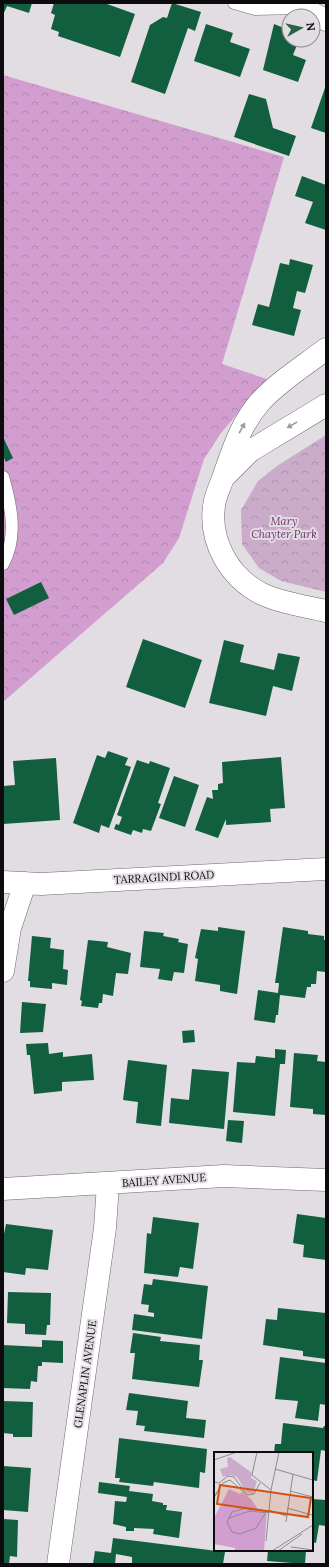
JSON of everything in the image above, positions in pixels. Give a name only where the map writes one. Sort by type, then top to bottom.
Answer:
[{"type":"street","points":[[296,5],[326,20]]},
{"type":"street","points":[[326,349],[267,395],[250,415],[235,441],[214,506],[213,517],[217,543],[230,567],[240,578],[262,594],[326,611]]},
{"type":"street","points":[[223,478],[250,451],[326,405]]},
{"type":"street","name":"TARRAGINDI ROAD","points":[[3,882],[25,883],[326,869]]},
{"type":"street","points":[[3,971],[10,928],[25,883]]},
{"type":"street","name":"BAILEY AVENUE","points":[[3,1188],[108,1184],[224,1176],[326,1180]]},
{"type":"street","name":"GLENAPLIN AVENUE","points":[[58,1564],[105,1228],[108,1184]]},
{"type":"lane","points":[[234,3],[255,9],[296,5]]},
{"type":"lane","points":[[3,477],[12,518],[12,536],[8,556],[3,564]]},
{"type":"green space","points":[[3,75],[284,157],[222,364],[267,379],[221,433],[204,459],[179,538],[163,563],[3,702]]},
{"type":"green space","name":"Mary Chayter Park","points":[[326,435],[326,592],[281,581],[259,568],[242,544],[241,510],[258,481],[277,466]]},
{"type":"building","points":[[3,3],[32,3],[29,13],[7,6],[3,15]]},
{"type":"building","points":[[54,3],[108,3],[107,4],[135,14],[120,57],[58,36],[59,32],[51,29],[55,15],[51,13]]},
{"type":"building","points":[[172,3],[201,12],[195,31],[188,28],[165,94],[131,82],[150,25],[163,17],[167,18]]},
{"type":"building","points":[[206,24],[233,33],[230,42],[250,49],[240,77],[194,61]]},
{"type":"building","points":[[274,24],[281,27],[281,48],[296,48],[293,55],[306,60],[298,82],[263,70]]},
{"type":"building","points":[[326,85],[326,133],[311,128]]},
{"type":"building","points":[[249,94],[266,99],[273,128],[296,136],[289,156],[234,137]]},
{"type":"building","points":[[302,176],[326,185],[326,230],[305,223],[313,202],[295,196]]},
{"type":"building","points":[[290,259],[313,265],[305,293],[297,291],[293,308],[301,310],[294,336],[252,325],[258,304],[269,307],[280,263],[289,265]]},
{"type":"building","points":[[3,437],[13,458],[6,462],[3,456]]},
{"type":"building","points":[[41,582],[49,598],[14,615],[6,599]]},
{"type":"building","points":[[143,639],[202,660],[185,708],[126,687]]},
{"type":"building","points":[[224,640],[244,645],[240,662],[274,670],[278,653],[300,657],[292,691],[273,686],[266,716],[209,703]]},
{"type":"building","points":[[108,751],[128,758],[125,765],[131,767],[109,828],[101,825],[99,833],[73,823],[97,755],[105,758]]},
{"type":"building","points":[[281,757],[285,808],[270,809],[271,822],[226,825],[226,819],[218,838],[195,830],[207,797],[213,799],[212,790],[218,790],[218,784],[223,783],[222,762]]},
{"type":"building","points":[[56,758],[60,820],[3,824],[3,786],[15,785],[13,761]]},
{"type":"building","points":[[137,760],[149,764],[150,761],[170,768],[158,803],[161,804],[151,831],[143,829],[142,833],[133,830],[131,835],[114,829],[116,824],[119,825],[122,817],[117,815]]},
{"type":"building","points":[[174,776],[199,785],[185,827],[159,818]]},
{"type":"building","points":[[218,927],[245,931],[237,994],[220,991],[220,985],[195,981],[198,959],[195,958],[201,929],[218,931]]},
{"type":"building","points":[[283,927],[308,931],[308,934],[324,936],[324,940],[326,940],[326,972],[317,971],[316,984],[311,984],[311,987],[307,987],[305,998],[280,995],[278,1015],[276,1015],[275,1023],[254,1020],[258,990],[278,993],[279,983],[275,983]]},
{"type":"building","points":[[144,931],[164,933],[163,936],[179,939],[178,942],[188,944],[184,973],[174,972],[172,981],[158,979],[160,969],[140,967]]},
{"type":"building","points":[[32,936],[51,938],[50,948],[64,950],[63,969],[68,970],[67,985],[52,983],[52,989],[30,987],[30,981],[28,981]]},
{"type":"building","points":[[88,940],[108,942],[107,947],[131,953],[128,974],[116,973],[113,996],[103,994],[102,1003],[99,1003],[98,1008],[81,1006],[82,1001],[80,1000]]},
{"type":"building","points":[[22,1002],[46,1004],[43,1032],[20,1033]]},
{"type":"building","points":[[194,1030],[195,1042],[183,1043],[182,1031]]},
{"type":"building","points":[[48,1043],[49,1054],[63,1052],[63,1057],[92,1054],[94,1080],[62,1082],[62,1091],[34,1094],[30,1055],[27,1055],[26,1044]]},
{"type":"building","points":[[275,1049],[286,1050],[285,1064],[280,1064],[275,1116],[233,1112],[237,1062],[255,1063],[256,1056],[275,1058]]},
{"type":"building","points":[[294,1053],[318,1055],[317,1061],[326,1062],[326,1115],[313,1114],[313,1109],[290,1107]]},
{"type":"building","points":[[128,1060],[167,1065],[161,1126],[136,1123],[138,1102],[123,1100]]},
{"type":"building","points":[[192,1069],[229,1072],[224,1129],[169,1123],[171,1098],[189,1100]]},
{"type":"building","points":[[228,1120],[244,1121],[242,1143],[226,1141]]},
{"type":"building","points":[[297,1214],[326,1218],[326,1260],[303,1257],[304,1245],[293,1243]]},
{"type":"building","points":[[153,1217],[199,1223],[193,1269],[180,1267],[178,1277],[144,1273],[147,1233],[151,1234]]},
{"type":"building","points":[[6,1224],[53,1230],[48,1270],[26,1268],[25,1275],[3,1272],[3,1239]]},
{"type":"building","points":[[153,1279],[208,1286],[202,1339],[132,1330],[134,1314],[154,1317],[154,1313],[148,1312],[149,1305],[141,1304],[144,1284],[152,1285]]},
{"type":"building","points":[[8,1292],[51,1293],[50,1325],[47,1325],[46,1335],[25,1334],[25,1324],[7,1323]]},
{"type":"building","points":[[278,1308],[326,1313],[326,1359],[303,1356],[303,1351],[263,1345],[266,1319],[277,1320]]},
{"type":"building","points":[[133,1333],[161,1337],[160,1341],[200,1345],[199,1360],[203,1360],[199,1387],[132,1379],[135,1353],[130,1353]]},
{"type":"building","points":[[42,1340],[63,1341],[63,1363],[42,1362],[42,1366],[38,1366],[37,1382],[31,1381],[30,1389],[3,1388],[3,1345],[42,1347]]},
{"type":"building","points":[[280,1357],[326,1363],[326,1405],[320,1404],[318,1421],[295,1418],[298,1401],[275,1399]]},
{"type":"building","points":[[129,1393],[188,1401],[186,1418],[206,1420],[204,1438],[144,1431],[145,1426],[136,1425],[138,1411],[126,1410]]},
{"type":"building","points":[[3,1401],[33,1402],[32,1437],[13,1437],[13,1434],[3,1433]]},
{"type":"building","points":[[283,1423],[323,1428],[326,1426],[326,1451],[321,1450],[317,1481],[313,1480],[313,1452],[274,1452],[275,1444],[281,1444]]},
{"type":"building","points":[[119,1438],[207,1449],[205,1473],[200,1472],[199,1488],[154,1482],[153,1486],[119,1482],[120,1478],[115,1478]]},
{"type":"building","points":[[3,1466],[31,1468],[28,1512],[3,1510]]},
{"type":"building","points":[[99,1482],[130,1486],[129,1491],[153,1494],[152,1501],[167,1505],[166,1510],[182,1512],[179,1538],[153,1534],[154,1529],[134,1528],[134,1531],[126,1531],[126,1527],[113,1524],[115,1501],[126,1502],[127,1497],[98,1493]]},
{"type":"building","points":[[313,1499],[326,1500],[326,1526],[319,1525],[316,1543],[313,1542]]},
{"type":"building","points":[[3,1519],[18,1520],[17,1557],[10,1556],[9,1564],[3,1564]]},
{"type":"building","points":[[113,1538],[225,1552],[223,1564],[132,1564],[132,1557],[116,1554],[115,1564],[93,1564],[95,1551],[111,1553]]},
{"type":"building","points":[[268,1551],[306,1551],[305,1564],[267,1561]]}]
